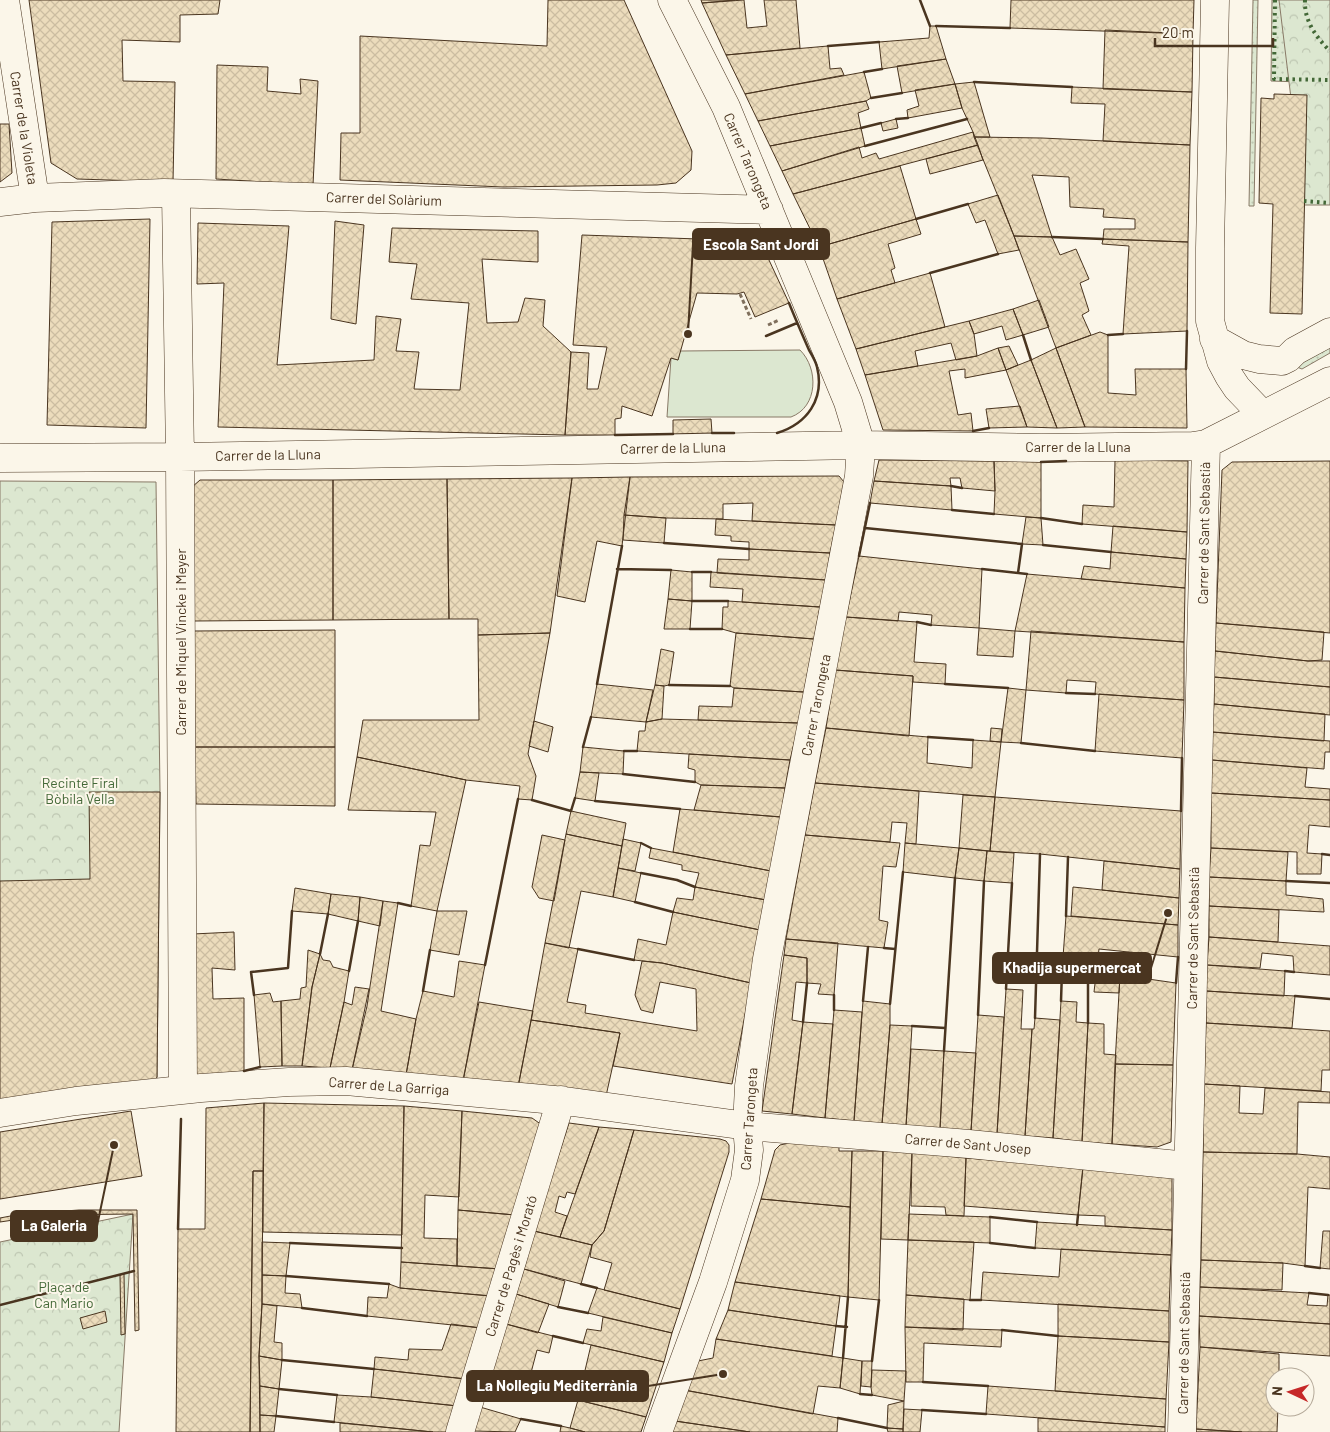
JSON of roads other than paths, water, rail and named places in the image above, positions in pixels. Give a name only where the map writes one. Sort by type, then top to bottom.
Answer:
[{"type":"street","name":"Carrer de la Violeta","points":[[5,0],[35,198]]},
{"type":"street","name":"Carrer Tarongeta","points":[[658,1432],[713,1282],[745,1180],[749,1150],[747,1126],[748,1086],[767,958],[857,486],[861,445],[848,402],[726,107],[672,0]]},
{"type":"street","points":[[1215,0],[1209,307],[1211,331],[1221,361],[1237,388],[1272,410],[1288,358]]},
{"type":"street","name":"Carrer del Solàrium","points":[[0,202],[35,198],[176,194],[769,210]]},
{"type":"street","name":"Carrer de Miquel Vincke i Meyer","points":[[176,194],[180,457],[183,1090]]},
{"type":"street","points":[[1214,339],[1243,355],[1282,361],[1295,351],[1330,332]]},
{"type":"street","name":"Carrer de la Lluna","points":[[0,458],[180,457],[861,445],[1042,448],[1193,446],[1206,444],[1330,381]]},
{"type":"street","name":"Carrer de Sant Sebastià","points":[[1182,1432],[1206,444]]},
{"type":"street","name":"Carrer de La Garriga","points":[[0,1113],[183,1090],[289,1082],[346,1081],[561,1100],[747,1126]]},
{"type":"street","name":"Carrer de Pagès i Morató","points":[[460,1432],[561,1100]]},
{"type":"street","name":"Carrer de Sant Josep","points":[[747,1126],[978,1145],[1188,1166]]},
{"type":"place","name":"Escola Sant Jordi","points":[[688,334]]},
{"type":"place","name":"Khadija supermercat","points":[[1168,913]]},
{"type":"place","name":"La Galeria","points":[[114,1145]]},
{"type":"place","name":"La Nollegiu Mediterrània","points":[[723,1374]]},
{"type":"park label","name":"Recinte Firal Bòbila Vella","points":[[80,792]]},
{"type":"park label","name":"Plaça de Can Mario","points":[[64,1295]]}]
